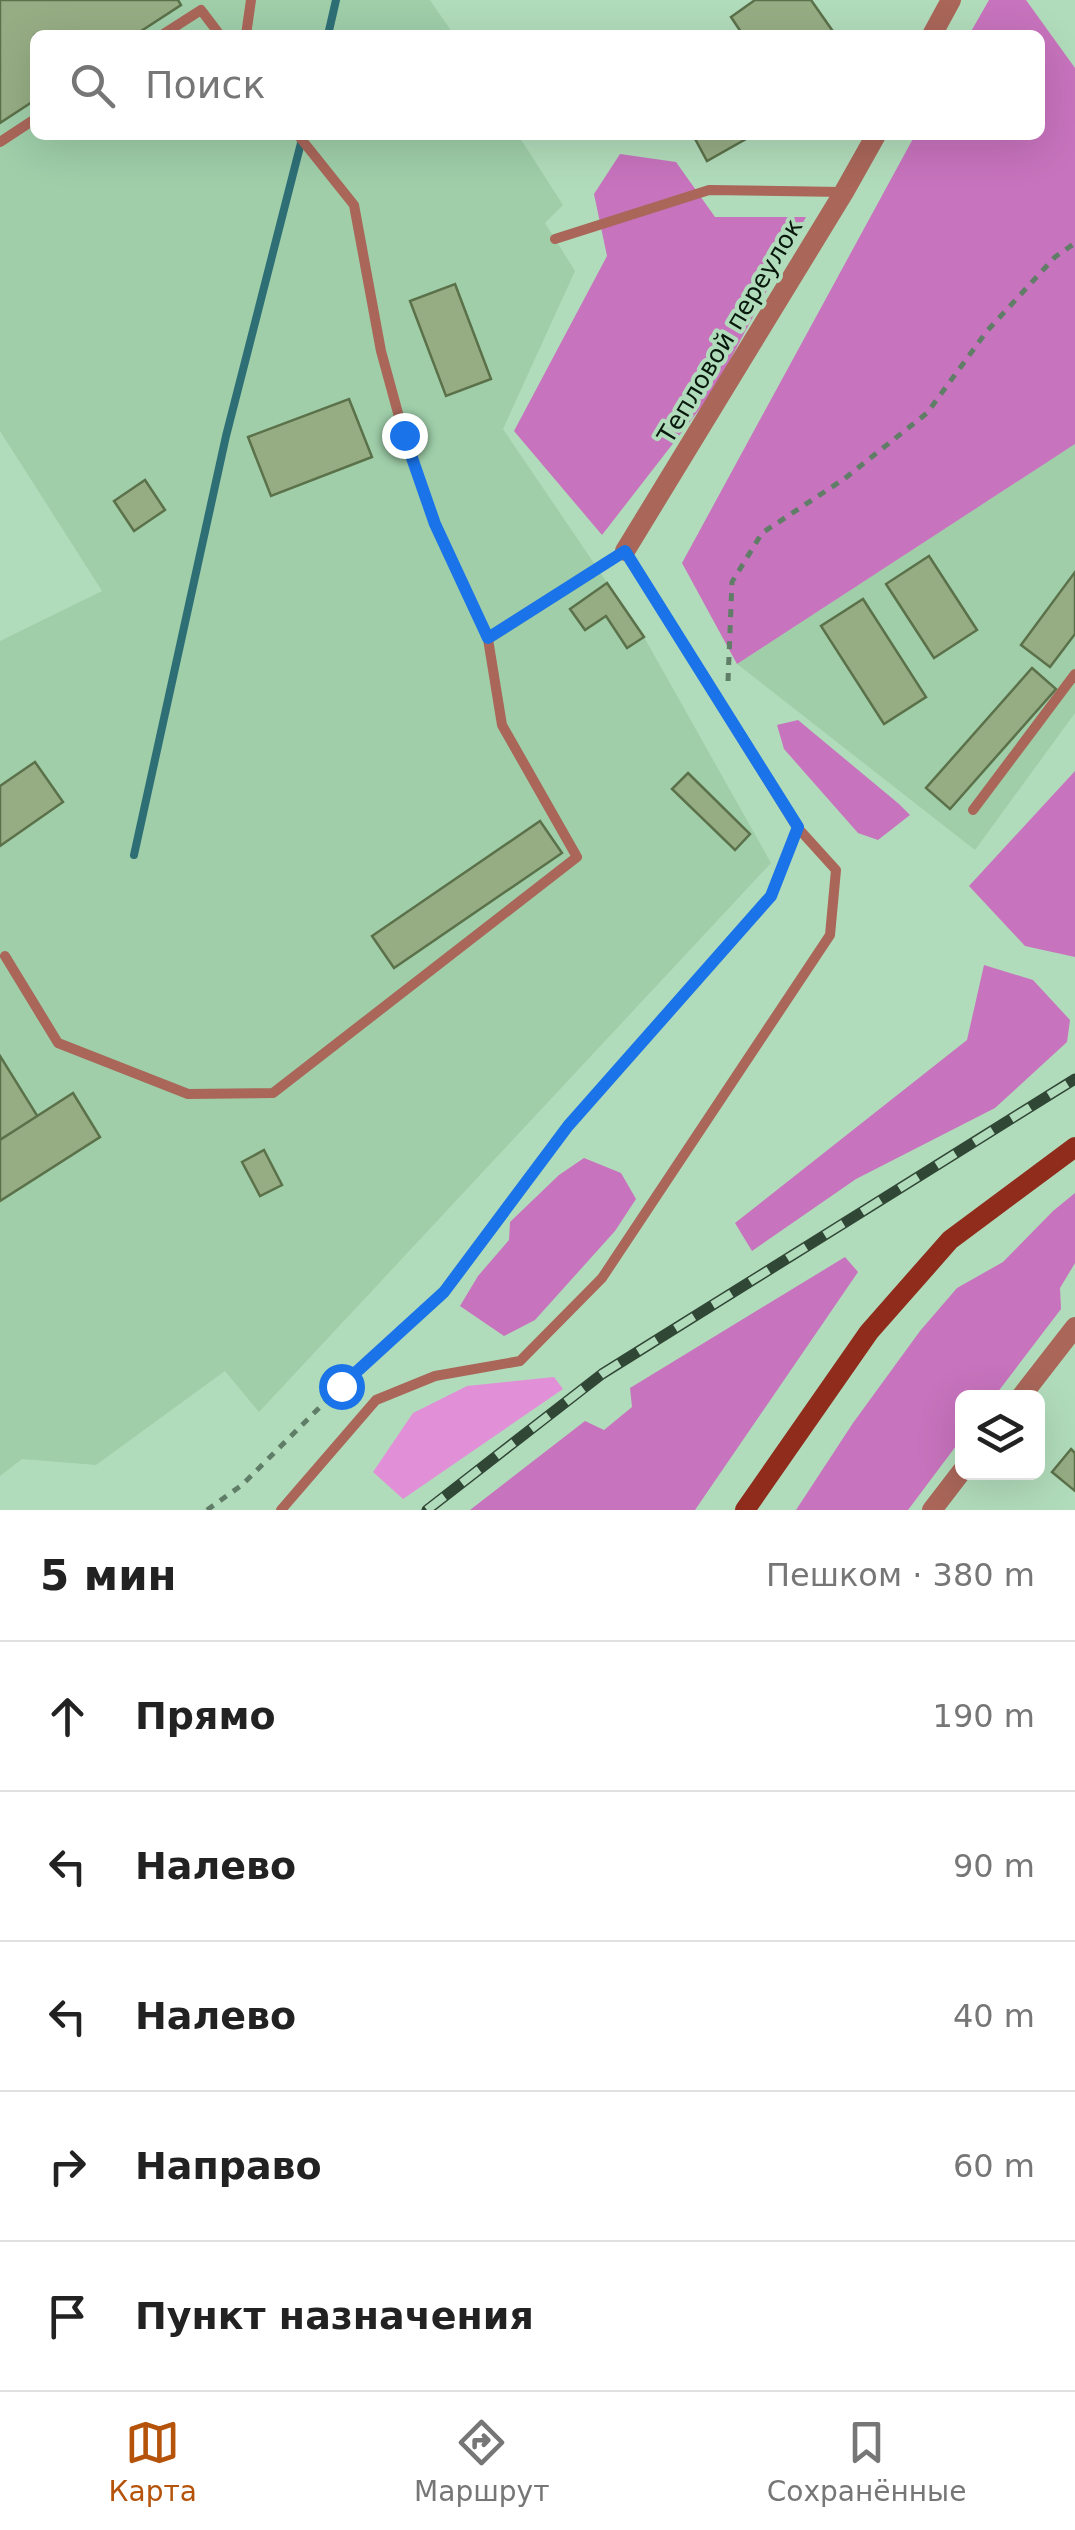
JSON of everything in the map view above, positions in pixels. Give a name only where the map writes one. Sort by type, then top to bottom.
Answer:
[{"type":"main road","points":[[745,1510],[869,1332],[950,1240],[1075,1146]]},
{"type":"street","points":[[935,30],[951,0]]},
{"type":"street","name":"Тепловой переулок","points":[[625,551],[873,140]]},
{"type":"street","points":[[1026,1390],[1075,1328]]},
{"type":"street","points":[[932,1510],[955,1480]]},
{"type":"lane","points":[[247,30],[251,0]]},
{"type":"lane","points":[[170,30],[200,10],[216,30]]},
{"type":"lane","points":[[0,142],[30,122]]},
{"type":"lane","points":[[5,956],[58,1043],[188,1094],[273,1093],[577,858],[502,725],[488,638],[435,524],[404,435],[381,351],[354,205],[302,140]]},
{"type":"lane","points":[[555,239],[708,190],[844,192]]},
{"type":"lane","points":[[281,1510],[376,1400],[435,1376],[520,1360],[602,1278],[830,935],[836,870],[798,827],[625,551],[488,638]]},
{"type":"lane","points":[[973,810],[1075,674]]},
{"type":"path","points":[[722,707],[728,680],[732,582],[762,533],[844,479],[927,413],[987,330],[1055,257],[1075,243]]},
{"type":"path","points":[[207,1510],[242,1484],[444,1292],[568,1126],[771,896],[798,827]]},
{"type":"shaded area","points":[[0,0],[430,0],[451,30],[30,30],[30,140],[521,140],[563,205],[545,223],[575,271],[503,429],[644,637],[771,863],[259,1412],[225,1371],[96,1465],[22,1459],[0,1476],[0,641],[102,591],[0,431]]},
{"type":"shaded area","points":[[989,0],[1026,0],[1075,68],[1075,444],[737,664],[682,563],[912,140],[1045,140],[1045,30],[972,30]]},
{"type":"shaded area","points":[[620,154],[676,162],[715,217],[806,217],[713,392],[602,535],[514,431],[607,256],[594,194]]},
{"type":"shaded area","points":[[1075,444],[1075,713],[975,850],[737,664]]},
{"type":"shaded area","points":[[798,720],[910,815],[878,840],[858,833],[784,749],[777,725]]},
{"type":"shaded area","points":[[1075,771],[1075,957],[1025,946],[969,886]]},
{"type":"shaded area","points":[[984,965],[1033,980],[1070,1020],[1067,1042],[995,1108],[856,1179],[752,1251],[735,1223],[967,1040]]},
{"type":"shaded area","points":[[584,1158],[621,1173],[636,1199],[615,1231],[535,1320],[504,1336],[460,1306],[478,1276],[509,1240],[510,1222],[559,1175]]},
{"type":"shaded area","points":[[1075,1193],[1075,1263],[1060,1288],[1061,1309],[999,1390],[955,1390],[955,1447],[908,1510],[796,1510],[920,1331],[957,1288],[1003,1262]]},
{"type":"shaded area","points":[[845,1257],[858,1272],[695,1510],[470,1510],[585,1421],[604,1430],[632,1407],[630,1388]]},
{"type":"shaded area","points":[[554,1377],[563,1389],[403,1499],[373,1472],[413,1413],[467,1386]]},
{"type":"building","points":[[0,0],[178,0],[181,5],[143,30],[30,30],[30,103],[0,123]]},
{"type":"building","points":[[755,0],[811,0],[832,30],[740,30],[731,17]]},
{"type":"building","points":[[696,140],[744,140],[707,161]]},
{"type":"building","points":[[455,284],[491,379],[446,396],[410,301]]},
{"type":"building","points":[[349,399],[372,457],[271,496],[248,437]]},
{"type":"building","points":[[145,480],[165,510],[134,531],[114,501]]},
{"type":"building","points":[[929,556],[977,630],[934,658],[886,584]]},
{"type":"building","points":[[1075,572],[1075,634],[1050,667],[1021,645]]},
{"type":"building","points":[[607,583],[644,637],[627,648],[606,616],[585,630],[570,609]]},
{"type":"building","points":[[863,599],[926,697],[884,724],[821,626]]},
{"type":"building","points":[[1032,668],[1056,689],[950,809],[926,788]]},
{"type":"building","points":[[35,762],[63,802],[0,846],[0,786]]},
{"type":"building","points":[[688,773],[750,834],[735,850],[672,789]]},
{"type":"building","points":[[540,821],[562,853],[394,968],[372,936]]},
{"type":"building","points":[[0,1056],[38,1117],[0,1140]]},
{"type":"building","points":[[73,1093],[100,1137],[0,1201],[0,1140]]},
{"type":"building","points":[[264,1150],[282,1185],[260,1196],[242,1162]]},
{"type":"building","points":[[1071,1449],[1075,1453],[1075,1491],[1052,1472]]},
{"type":"waterway","points":[[329,30],[336,0]]},
{"type":"waterway","points":[[134,855],[226,436],[302,140]]},
{"type":"railway","points":[[427,1510],[602,1374],[1075,1079]]},
{"type":"route","points":[[341,1386],[444,1292],[568,1126],[771,896],[798,827],[625,551],[488,638],[435,524],[404,435]]}]
